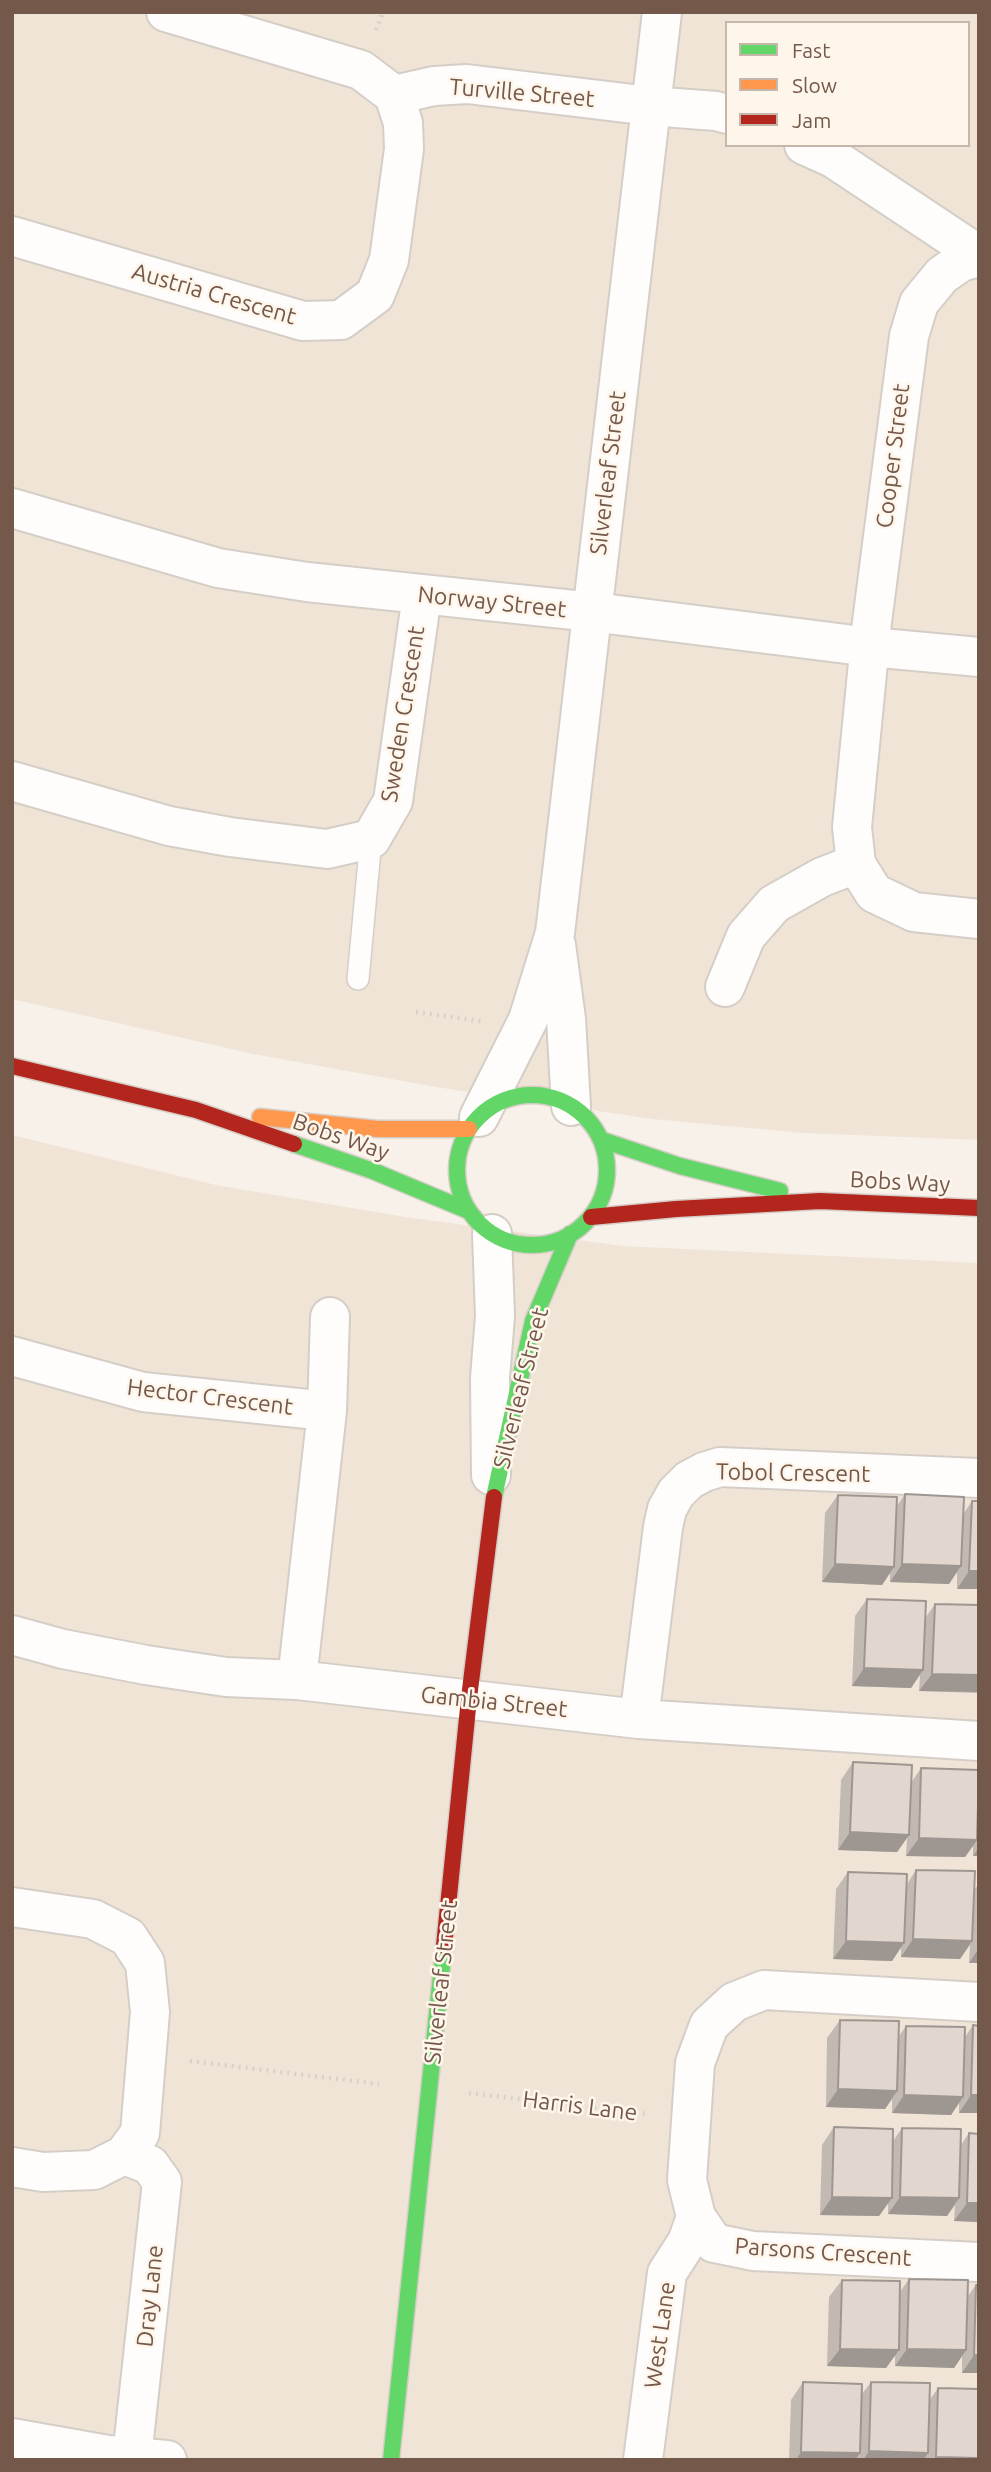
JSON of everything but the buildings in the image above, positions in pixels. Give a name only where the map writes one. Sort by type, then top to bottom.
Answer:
[{"type":"street","points":[[166,12],[360,70],[394,95]]},
{"type":"street","name":"Silverleaf Street","points":[[555,933],[662,12]]},
{"type":"street","name":"Turville Street","points":[[394,95],[434,86],[467,84],[725,113]]},
{"type":"street","name":"Austria Crescent","points":[[12,236],[303,321],[341,320],[375,295],[389,260],[404,149],[403,123],[394,95]]},
{"type":"street","points":[[808,147],[833,158],[979,256]]},
{"type":"street","name":"Cooper Street","points":[[856,864],[852,827],[870,647],[909,336],[919,303],[942,275],[961,262],[979,256]]},
{"type":"street","name":"Norway Street","points":[[12,508],[219,568],[307,583],[593,612],[870,647],[979,657]]},
{"type":"street","name":"Sweden Crescent","points":[[371,839],[393,801],[422,595]]},
{"type":"street","points":[[12,781],[169,826],[230,837],[327,849],[371,839]]},
{"type":"street","points":[[725,987],[746,936],[774,904],[822,877],[856,864],[874,893],[914,912],[979,919]]},
{"type":"street","points":[[555,933],[566,1019],[571,1105]]},
{"type":"street","points":[[474,1123],[504,1101],[533,1095],[553,1097],[571,1105],[589,1120],[602,1140],[607,1166],[604,1193],[591,1217],[570,1234],[551,1242],[530,1245],[510,1241],[480,1222],[458,1184],[458,1156],[474,1123],[528,1020],[555,933]]},
{"type":"street","name":"Bobs Way","points":[[12,1066],[196,1110],[373,1171],[480,1222]]},
{"type":"street","name":"Bobs Way","points":[[196,1110],[378,1129],[474,1123]]},
{"type":"street","name":"Bobs Way","points":[[602,1140],[680,1166],[820,1201]]},
{"type":"street","name":"Bobs Way","points":[[591,1217],[820,1201],[979,1208]]},
{"type":"street","name":"Silverleaf Street","points":[[480,1222],[495,1316],[490,1378],[492,1505]]},
{"type":"street","name":"Silverleaf Street","points":[[391,2460],[469,1698],[492,1505],[533,1321],[570,1234]]},
{"type":"street","name":"Hector Crescent","points":[[297,1680],[327,1411],[331,1317]]},
{"type":"street","name":"Hector Crescent","points":[[12,1356],[143,1392],[327,1411]]},
{"type":"street","name":"Tobol Crescent","points":[[639,1719],[663,1527],[667,1509],[676,1493],[689,1480],[720,1467],[979,1478]]},
{"type":"street","name":"Gambia Street","points":[[12,1635],[63,1649],[226,1677],[297,1680],[639,1719],[979,1741]]},
{"type":"street","points":[[12,1907],[93,1919],[128,1937],[145,1963],[150,2012],[140,2133],[124,2155],[94,2169],[43,2172],[12,2167]]},
{"type":"street","name":"Parsons Crescent","points":[[979,2002],[764,1990],[734,2002],[709,2025],[695,2063],[687,2180],[696,2217],[714,2243],[753,2251],[979,2262]]},
{"type":"street","name":"Dray Lane","points":[[124,2155],[150,2165],[162,2182],[129,2458]]},
{"type":"street","name":"West Lane","points":[[643,2460],[667,2273],[687,2242],[696,2217]]},
{"type":"street","points":[[12,2438],[129,2458]]},
{"type":"lane","points":[[358,979],[371,839]]},
{"type":"path","points":[[416,1012],[487,1022]]},
{"type":"path","points":[[188,2061],[379,2084]]},
{"type":"path","name":"Harris Lane","points":[[468,2093],[691,2120]]},
{"type":"shaded area","points":[[12,12],[979,12],[979,1140],[803,1133],[652,1119],[436,1087],[253,1054],[12,999]]},
{"type":"shaded area","points":[[12,1135],[216,1185],[405,1217],[623,1246],[979,1263],[979,2460],[12,2460]]},
{"type":"traffic: fast","points":[[532,1095],[561,1101],[585,1117],[601,1141],[607,1170],[601,1199],[585,1223],[561,1239],[532,1245],[503,1239],[479,1223],[463,1199],[457,1170],[463,1141],[479,1117],[503,1101],[532,1095]]},
{"type":"traffic: fast","points":[[602,1140],[680,1166],[780,1191]]},
{"type":"traffic: fast","points":[[294,1144],[373,1171],[469,1211]]},
{"type":"traffic: fast","points":[[494,1497],[533,1321],[570,1234]]},
{"type":"traffic: fast","points":[[391,2460],[444,1946]]},
{"type":"traffic: slow","points":[[260,1117],[378,1129],[469,1129]]},
{"type":"traffic: jam","points":[[12,1066],[196,1110],[294,1144]]},
{"type":"traffic: jam","points":[[591,1217],[820,1201],[979,1208]]},
{"type":"traffic: jam","points":[[444,1946],[469,1698],[494,1497]]}]
